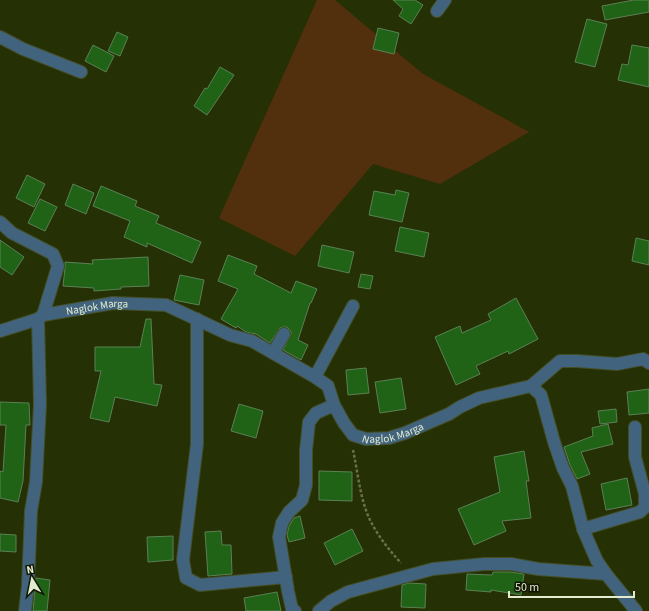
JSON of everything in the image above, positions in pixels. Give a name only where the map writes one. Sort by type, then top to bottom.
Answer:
[{"type":"street","points":[[437,11],[445,0]]},
{"type":"street","points":[[0,37],[23,49],[81,72]]},
{"type":"street","points":[[0,222],[12,233],[53,254],[58,266],[41,317],[40,404],[36,482],[31,511],[28,586],[25,611]]},
{"type":"street","name":"Naglok Marga","points":[[0,331],[41,317],[113,303],[166,305],[230,334],[252,341],[315,377],[328,386],[334,405],[344,423],[353,434],[366,439],[389,438],[405,433],[479,398],[531,386]]},
{"type":"street","points":[[315,377],[353,306]]},
{"type":"street","points":[[197,319],[197,444],[183,560],[186,578],[200,585],[286,577]]},
{"type":"street","points":[[273,353],[284,334]]},
{"type":"street","points":[[636,611],[597,561],[583,529],[572,486],[563,468],[554,442],[541,395],[531,386],[560,361],[618,364],[643,359],[649,363]]},
{"type":"street","points":[[295,611],[292,609],[288,591],[279,537],[282,523],[289,512],[302,500],[306,485],[306,450],[309,422],[316,413],[334,405]]},
{"type":"street","points":[[583,529],[640,512],[646,507],[645,494],[635,457],[635,428]]},
{"type":"street","points":[[319,611],[331,601],[348,592],[412,576],[433,569],[484,564],[511,564],[538,569],[606,574]]},
{"type":"path","points":[[353,434],[352,447],[363,496],[370,519],[389,550],[412,576]]},
{"type":"shaded area","points":[[317,0],[335,0],[423,74],[529,132],[440,184],[373,164],[295,256],[219,218]]},
{"type":"building","points":[[393,0],[415,0],[423,5],[411,24],[399,16],[403,9]]},
{"type":"building","points":[[634,0],[649,0],[649,12],[605,20],[602,6]]},
{"type":"building","points":[[587,19],[607,24],[595,67],[575,62]]},
{"type":"building","points":[[378,28],[399,33],[394,54],[373,49]]},
{"type":"building","points":[[117,32],[128,37],[120,56],[108,51]]},
{"type":"building","points":[[93,45],[114,56],[106,72],[85,61]]},
{"type":"building","points":[[632,45],[649,48],[649,87],[618,80],[622,64],[628,65]]},
{"type":"building","points":[[220,67],[234,75],[207,115],[194,106],[205,88],[207,89]]},
{"type":"building","points":[[27,175],[45,184],[34,207],[16,198]]},
{"type":"building","points":[[73,184],[94,193],[86,214],[65,205]]},
{"type":"building","points":[[101,186],[137,201],[135,206],[159,216],[156,223],[201,242],[192,263],[147,243],[147,247],[124,237],[130,221],[93,206]]},
{"type":"building","points":[[396,190],[409,193],[402,222],[369,215],[374,191],[395,195]]},
{"type":"building","points":[[40,199],[57,207],[45,231],[28,223]]},
{"type":"building","points":[[400,227],[429,233],[424,257],[395,251]]},
{"type":"building","points":[[636,238],[649,241],[649,265],[632,261]]},
{"type":"building","points":[[0,240],[24,257],[12,275],[0,267]]},
{"type":"building","points":[[322,245],[354,252],[349,273],[318,266]]},
{"type":"building","points":[[228,255],[257,266],[254,274],[291,293],[296,281],[317,289],[310,303],[298,340],[308,345],[301,360],[283,350],[291,334],[291,331],[287,327],[280,328],[270,343],[256,334],[246,332],[237,326],[236,328],[221,319],[238,289],[218,281]]},
{"type":"building","points":[[148,257],[149,286],[121,287],[121,289],[94,291],[94,288],[63,286],[65,262],[93,264],[92,260]]},
{"type":"building","points":[[361,274],[373,276],[370,289],[358,287]]},
{"type":"building","points":[[180,275],[204,280],[199,305],[174,300]]},
{"type":"building","points":[[516,298],[538,339],[509,354],[508,351],[476,366],[480,374],[456,385],[435,337],[460,326],[462,333],[491,320],[488,314]]},
{"type":"building","points":[[146,319],[151,319],[154,384],[162,385],[157,406],[115,397],[109,422],[90,418],[101,371],[95,371],[95,347],[140,347]]},
{"type":"building","points":[[366,368],[369,393],[348,395],[346,370]]},
{"type":"building","points":[[401,378],[406,409],[380,413],[375,382]]},
{"type":"building","points":[[649,389],[649,413],[629,415],[627,392]]},
{"type":"building","points":[[0,402],[29,403],[30,425],[26,425],[23,481],[18,502],[0,498],[0,471],[3,472],[6,425],[0,425]]},
{"type":"building","points":[[239,404],[263,411],[256,438],[231,431]]},
{"type":"building","points":[[616,409],[617,422],[600,424],[598,411]]},
{"type":"building","points":[[608,424],[613,444],[581,452],[590,474],[577,479],[570,465],[564,447],[593,436],[592,428]]},
{"type":"building","points":[[524,451],[529,481],[526,481],[531,518],[502,521],[506,531],[474,545],[458,509],[500,492],[494,457]]},
{"type":"building","points":[[319,471],[352,472],[352,501],[319,500]]},
{"type":"building","points":[[627,478],[632,505],[606,510],[601,484]]},
{"type":"building","points":[[300,516],[305,538],[289,542],[287,535],[289,526],[294,518]]},
{"type":"building","points":[[352,529],[363,551],[335,565],[324,543]]},
{"type":"building","points":[[221,531],[222,545],[231,545],[232,574],[208,576],[205,532]]},
{"type":"building","points":[[0,534],[16,535],[16,552],[0,551]]},
{"type":"building","points":[[173,536],[173,560],[148,562],[147,537]]},
{"type":"building","points":[[493,572],[524,574],[521,595],[491,590],[491,592],[466,590],[467,574],[492,575]]},
{"type":"building","points":[[36,578],[50,580],[47,611],[33,611]]},
{"type":"building","points":[[409,583],[426,584],[425,608],[401,607],[402,585]]},
{"type":"building","points":[[277,592],[281,611],[246,611],[244,598]]}]
